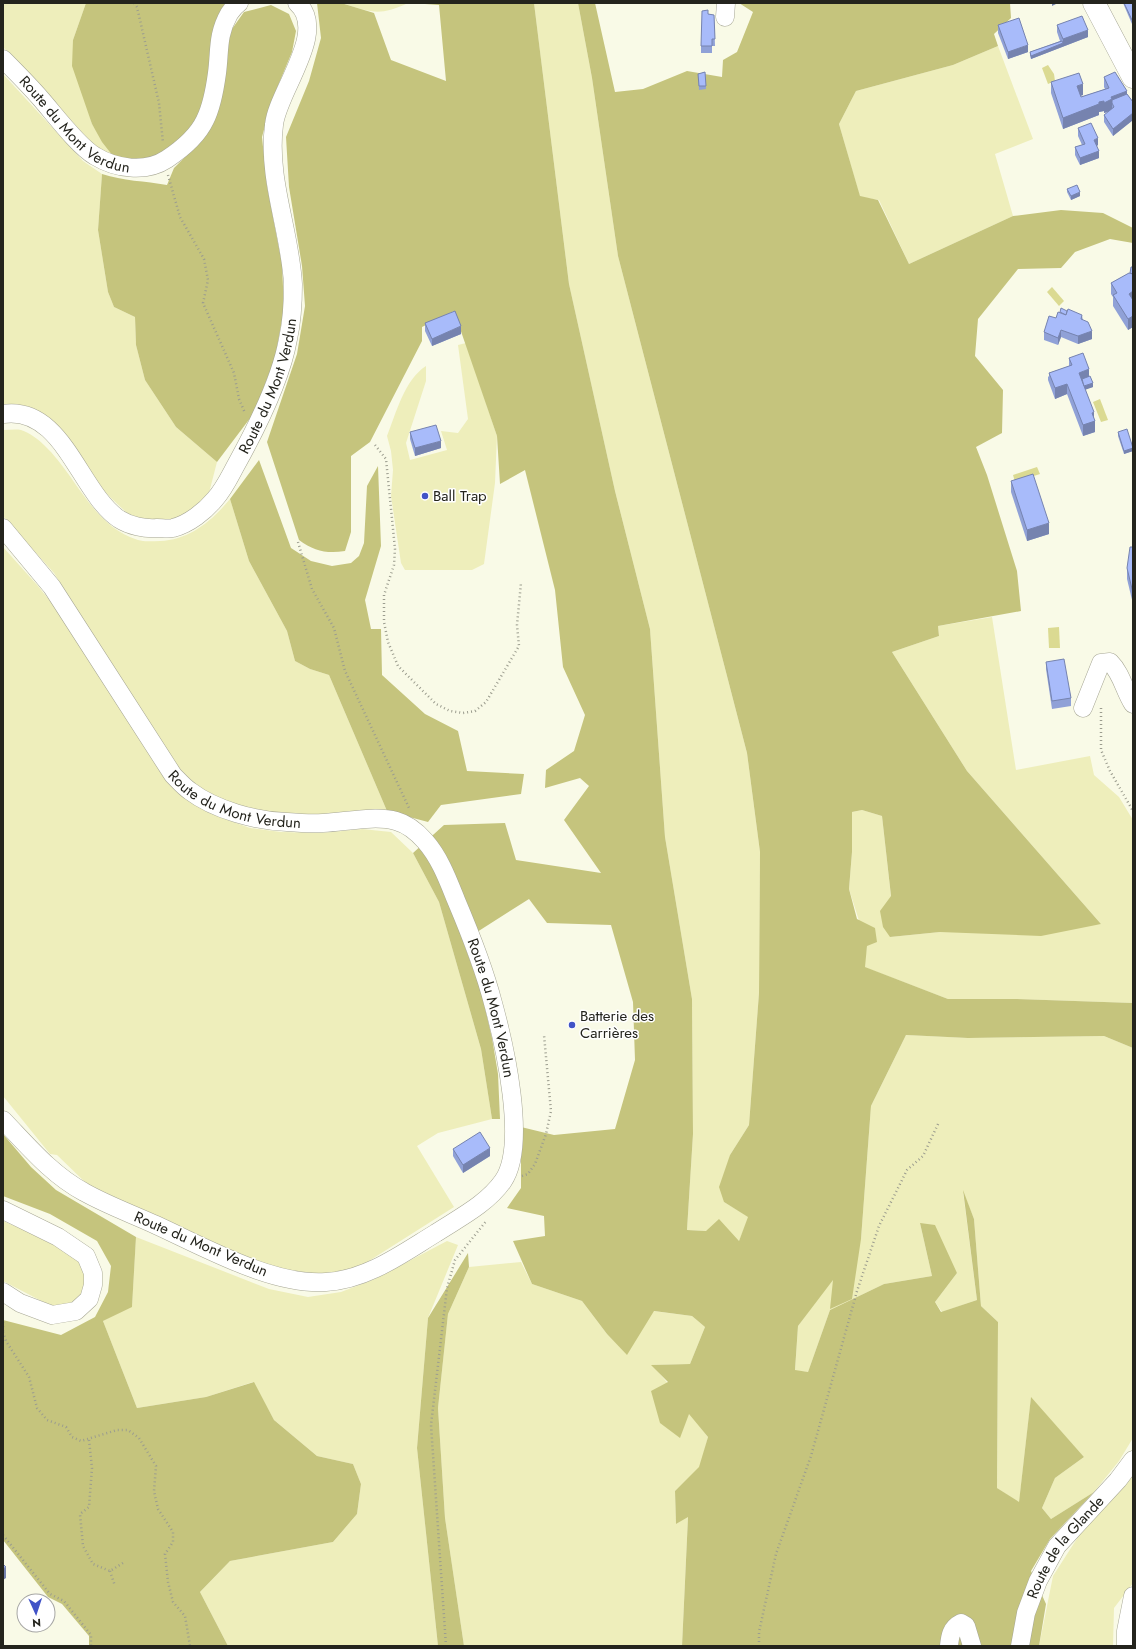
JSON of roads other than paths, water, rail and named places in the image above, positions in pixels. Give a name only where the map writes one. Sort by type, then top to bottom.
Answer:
[{"type":"main road","points":[[1094,3],[1133,77]]},
{"type":"street","name":"Route du Mont Verdun","points":[[3,59],[69,131],[95,156],[126,168],[146,167],[164,161],[181,150],[194,137],[205,120],[214,94],[219,43],[223,25],[235,5],[239,3]]},
{"type":"street","name":"Route du Mont Verdun","points":[[3,414],[11,413],[43,424],[66,448],[100,501],[119,519],[145,529],[173,528],[195,517],[216,498],[254,433],[282,363],[288,340],[292,312],[292,276],[273,166],[272,142],[274,123],[281,101],[301,58],[308,33],[304,9],[297,3]]},
{"type":"street","name":"Route du Mont Verdun","points":[[3,528],[52,587],[173,774],[190,792],[229,811],[283,822],[322,823],[364,819],[395,820],[408,826],[424,839],[437,857],[467,925],[490,992],[502,1039],[511,1086],[514,1133],[509,1164],[504,1180],[485,1199],[461,1217],[391,1260],[364,1273],[328,1282],[296,1282],[238,1262],[83,1192],[50,1168],[3,1120]]},
{"type":"street","points":[[1083,708],[1101,663],[1110,662],[1122,677],[1126,692],[1133,704]]},
{"type":"street","points":[[3,1210],[58,1237],[86,1256],[93,1273],[93,1285],[89,1299],[76,1311],[52,1315],[20,1303],[3,1292]]},
{"type":"street","name":"Route de la Glande","points":[[1020,1646],[1026,1613],[1038,1581],[1057,1546],[1118,1480],[1133,1460]]},
{"type":"street","points":[[1126,1646],[1126,1631],[1133,1596]]},
{"type":"street","points":[[949,1646],[951,1632],[955,1626],[961,1623],[966,1626],[972,1646]]},
{"type":"place","name":"Ball Trap","points":[[425,496]]},
{"type":"place","name":"Batterie des Carrières","points":[[572,1025]]}]
